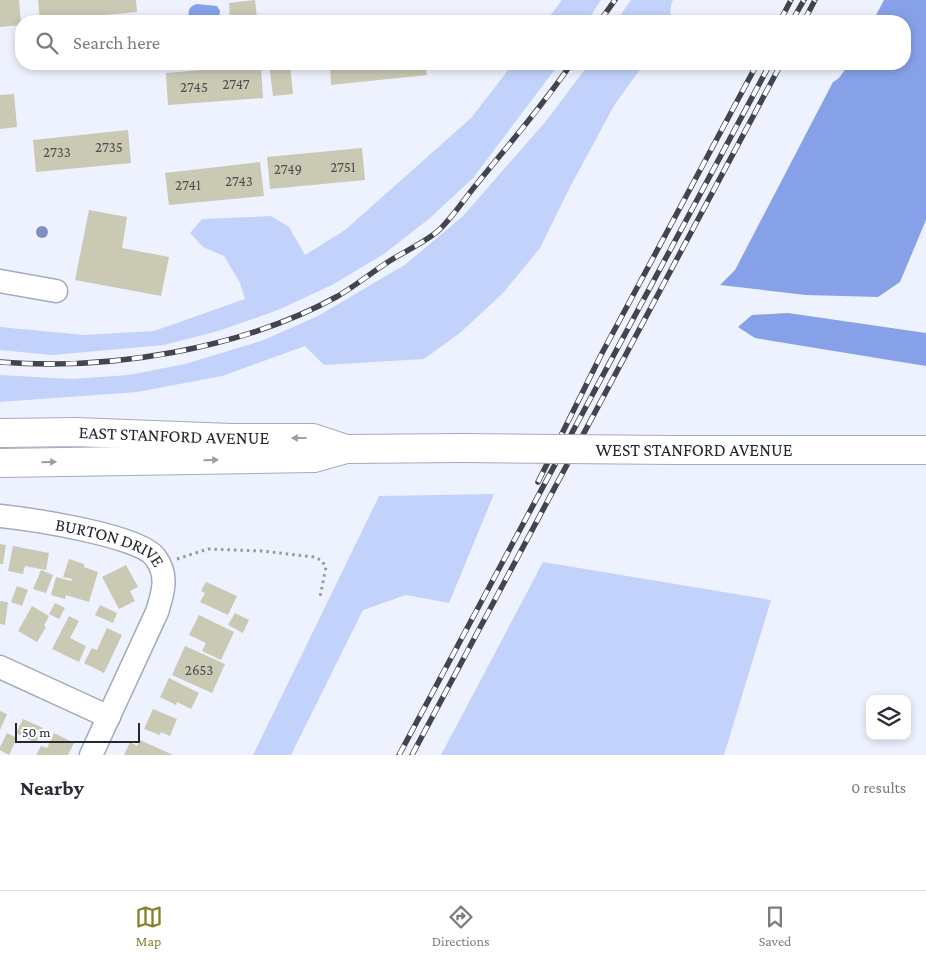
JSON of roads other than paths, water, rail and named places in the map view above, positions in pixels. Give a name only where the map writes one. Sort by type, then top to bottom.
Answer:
[{"type":"main road","name":"EAST STANFORD AVENUE","points":[[7,428],[231,438],[313,438],[346,449]]},
{"type":"main road","name":"EAST STANFORD AVENUE","points":[[0,463],[314,458],[346,449],[462,448]]},
{"type":"main road","name":"WEST STANFORD AVENUE","points":[[462,448],[926,450]]},
{"type":"street","points":[[0,281],[56,291]]},
{"type":"street","name":"BURTON DRIVE","points":[[0,516],[34,520],[73,528],[140,546],[154,555],[161,566],[164,577],[164,590],[157,612],[91,755]]},
{"type":"street","points":[[0,667],[109,717]]},
{"type":"water","points":[[884,0],[926,0],[926,220],[900,282],[878,297],[806,295],[720,285],[735,270],[833,82],[845,70],[911,70],[911,15],[876,15]]},
{"type":"water","points":[[197,4],[217,6],[220,11],[219,15],[189,15],[189,10]]},
{"type":"water","points":[[788,313],[926,333],[926,366],[755,338],[738,327],[752,315]]},
{"type":"railway","points":[[604,15],[615,0]]},
{"type":"railway","points":[[783,15],[791,0]]},
{"type":"railway","points":[[795,15],[804,0]]},
{"type":"railway","points":[[807,15],[815,0]]},
{"type":"railway","points":[[0,362],[42,364],[85,363],[130,359],[174,352],[218,343],[260,330],[338,296],[388,262],[428,239],[439,230],[527,123],[567,70]]},
{"type":"railway","points":[[538,482],[601,355],[754,70]]},
{"type":"railway","points":[[399,755],[767,70]]},
{"type":"railway","points":[[412,755],[778,70]]}]
